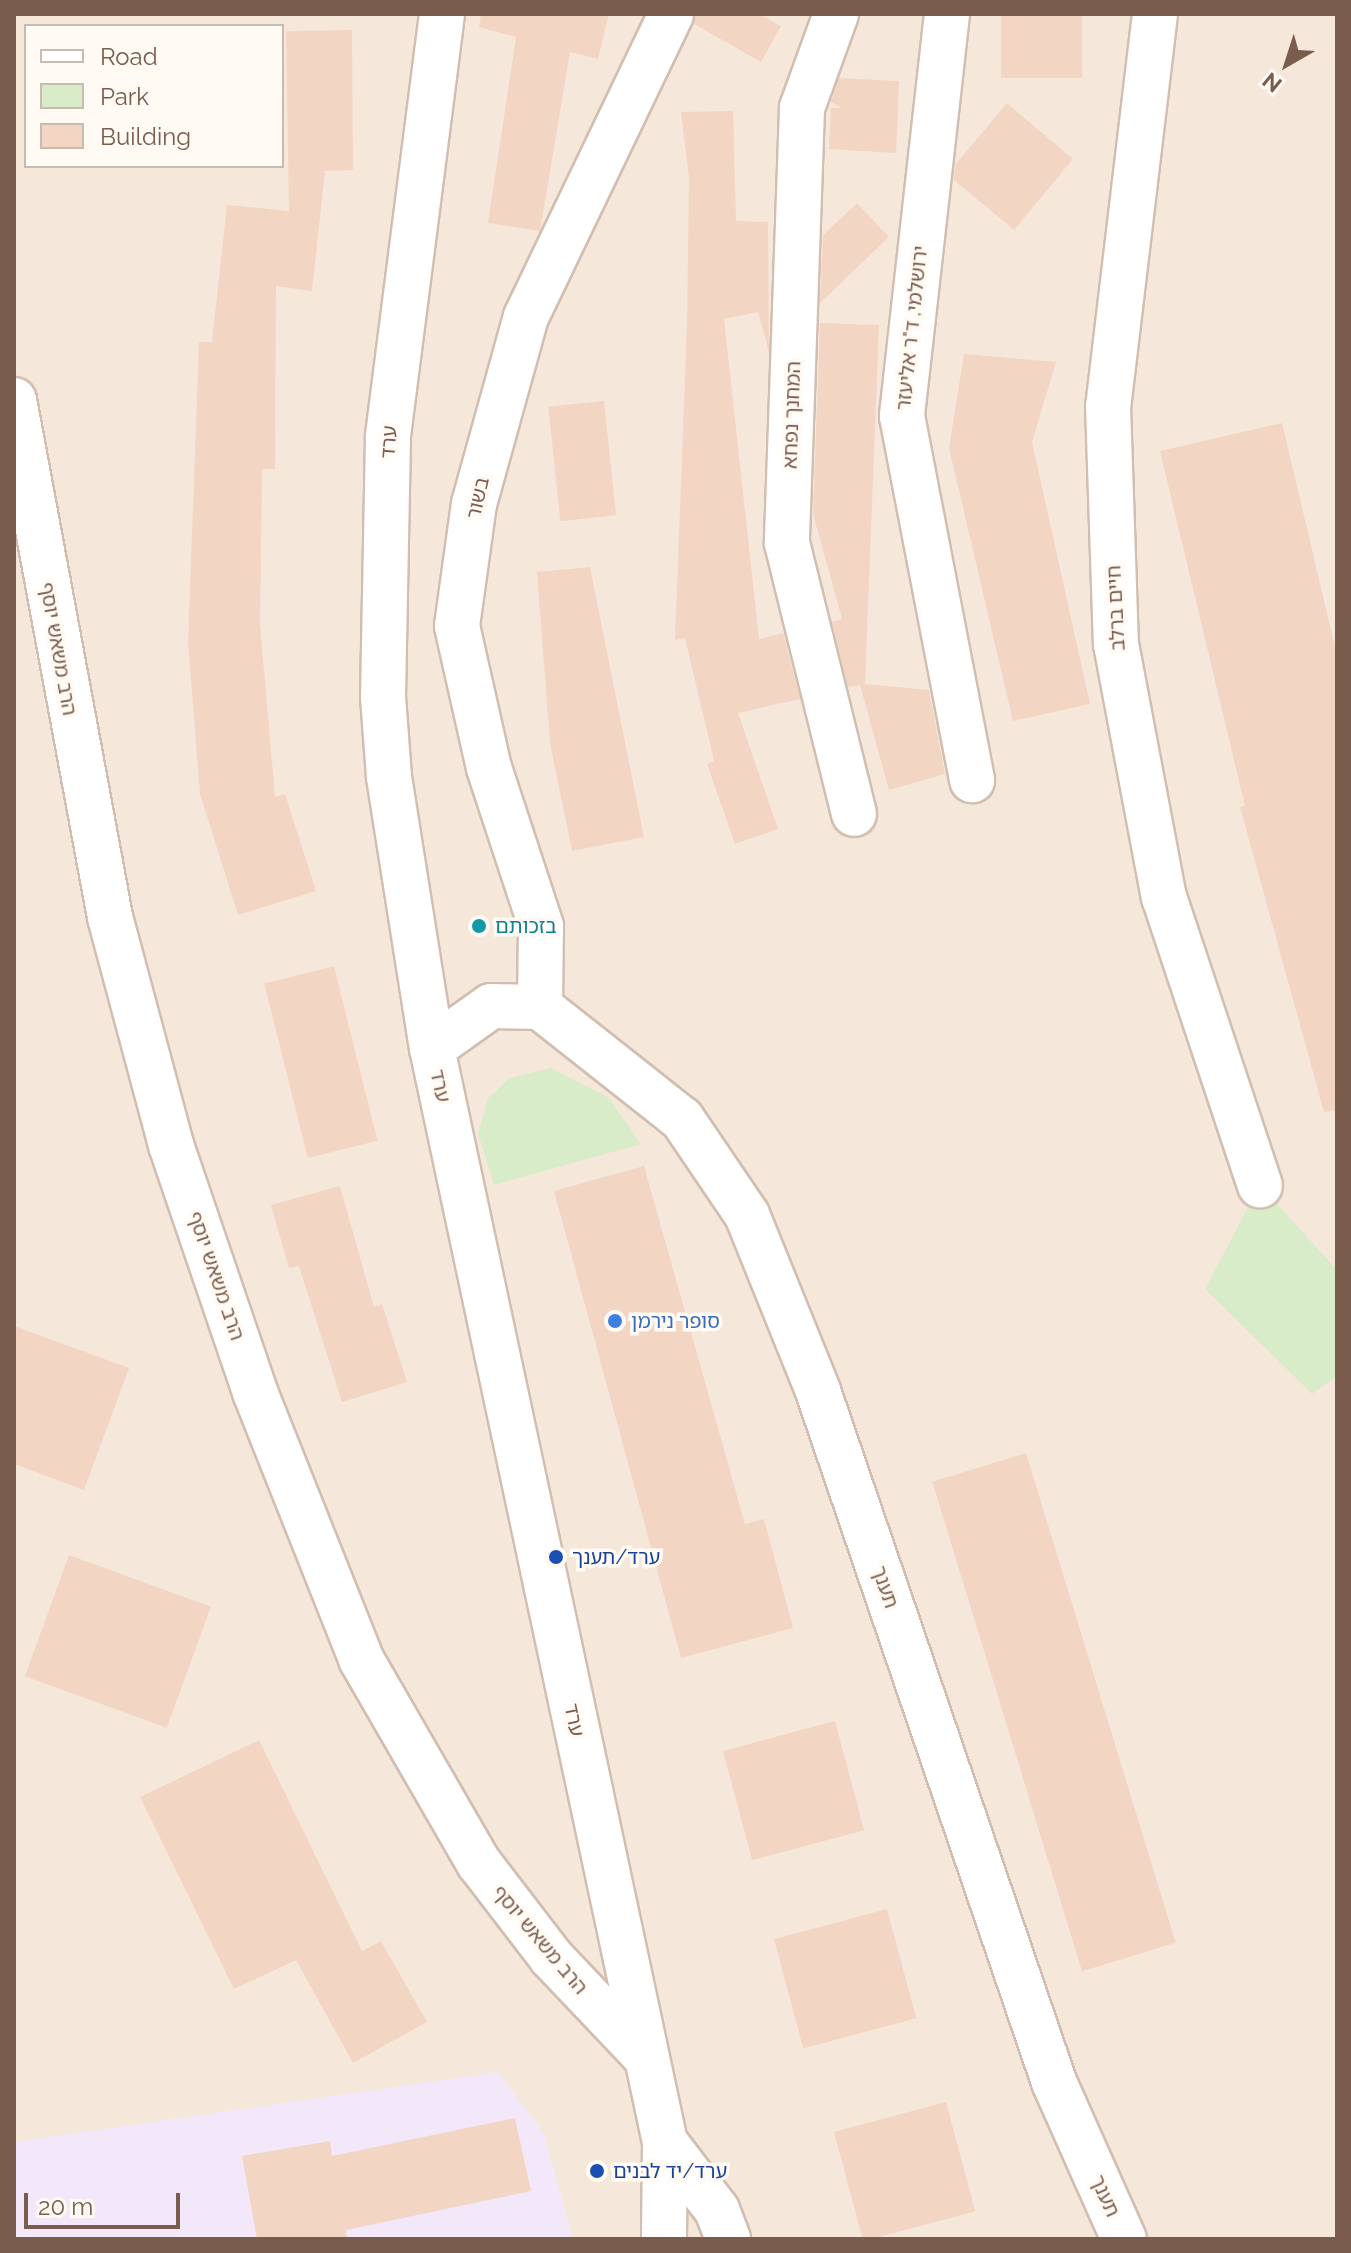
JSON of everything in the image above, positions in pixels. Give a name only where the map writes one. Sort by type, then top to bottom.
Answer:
[{"type":"street","name":"ערד","points":[[442,14],[388,437],[383,697],[432,1048],[665,2142],[664,2239]]},
{"type":"street","name":"בשור","points":[[540,1007],[541,926],[489,768],[457,626],[474,504],[526,317],[671,14]]},
{"type":"street","name":"המחנך נפחא","points":[[836,14],[802,108],[787,543],[854,814]]},
{"type":"street","name":"ירושלמי, ד\"ר אליעזר","points":[[947,14],[902,416],[972,780]]},
{"type":"street","name":"חיים ברלב","points":[[1155,14],[1108,406],[1116,644],[1164,897],[1260,1185]]},
{"type":"street","name":"הרב משאש יוסף","points":[[14,400],[110,917],[171,1145],[300,1508],[361,1659],[497,1893],[645,2056]]},
{"type":"street","points":[[432,1048],[491,1006],[540,1007]]},
{"type":"street","name":"תענך","points":[[540,1007],[682,1119],[747,1215],[818,1391],[1054,2082],[1124,2239]]},
{"type":"street","name":"ערד","points":[[665,2142],[717,2210],[728,2239]]},
{"type":"shaded area","points":[[14,14],[1337,14],[1337,2239],[14,2239]]},
{"type":"shaded area","points":[[498,2072],[544,2134],[573,2239],[14,2239],[14,2142]]},
{"type":"green space","points":[[551,1068],[609,1098],[641,1144],[494,1185],[478,1134],[488,1098],[510,1078]]},
{"type":"green space","points":[[1260,1185],[1337,1270],[1337,1376],[1312,1394],[1205,1289]]},
{"type":"building","points":[[481,14],[609,14],[598,59],[570,52],[540,231],[488,223],[516,37],[479,27]]},
{"type":"building","points":[[696,14],[759,14],[781,26],[761,62],[694,24]]},
{"type":"building","points":[[1001,14],[1082,14],[1082,78],[1001,78]]},
{"type":"building","points":[[352,30],[353,170],[325,171],[312,291],[276,286],[275,469],[262,469],[260,624],[275,797],[285,794],[316,891],[238,915],[200,794],[188,643],[199,342],[212,342],[227,205],[289,211],[286,31]]},
{"type":"building","points":[[839,78],[899,81],[896,153],[829,149],[831,108],[842,108],[831,102]]},
{"type":"building","points":[[1007,103],[1073,159],[1014,230],[954,180],[955,165]]},
{"type":"building","points":[[733,111],[736,221],[768,222],[769,352],[758,312],[724,319],[759,639],[783,633],[800,699],[738,713],[778,829],[735,844],[707,764],[714,761],[685,638],[675,640],[687,326],[689,177],[681,112]]},
{"type":"building","points":[[857,203],[889,237],[820,303],[823,235]]},
{"type":"building","points":[[820,323],[879,325],[865,684],[929,690],[945,774],[889,790],[860,685],[848,687],[832,622],[842,619],[813,514]]},
{"type":"building","points":[[964,354],[1056,362],[1032,442],[1090,704],[1013,721],[949,448]]},
{"type":"building","points":[[604,401],[616,515],[560,521],[548,407]]},
{"type":"building","points":[[1282,423],[1337,655],[1337,1110],[1324,1112],[1240,807],[1245,806],[1160,451]]},
{"type":"building","points":[[590,567],[644,837],[572,851],[550,743],[537,572]]},
{"type":"building","points":[[334,966],[378,1141],[308,1158],[264,983]]},
{"type":"building","points":[[644,1166],[745,1524],[764,1519],[793,1628],[681,1658],[554,1191]]},
{"type":"building","points":[[340,1186],[374,1307],[382,1304],[407,1382],[342,1402],[299,1266],[289,1268],[271,1205]]},
{"type":"building","points":[[14,1326],[129,1368],[84,1490],[14,1464]]},
{"type":"building","points":[[1026,1453],[1176,1943],[1082,1971],[932,1482]]},
{"type":"building","points":[[69,1555],[211,1607],[167,1728],[25,1676]]},
{"type":"building","points":[[835,1721],[864,1830],[752,1860],[723,1751]]},
{"type":"building","points":[[259,1740],[362,1951],[381,1941],[427,2022],[353,2063],[296,1960],[234,1989],[140,1797]]},
{"type":"building","points":[[887,1909],[916,2018],[803,2048],[774,1939]]},
{"type":"building","points":[[946,2102],[975,2211],[863,2239],[834,2132]]},
{"type":"building","points":[[515,2118],[531,2191],[346,2230],[347,2239],[257,2239],[242,2156],[330,2141],[332,2156]]},
{"type":"place","name":"בזכותם","points":[[479,926]]},
{"type":"place","name":"סופר נירמן","points":[[615,1321]]},
{"type":"place","name":"ערד/תענך","points":[[556,1557]]},
{"type":"place","name":"ערד/יד לבנים","points":[[597,2171]]}]
